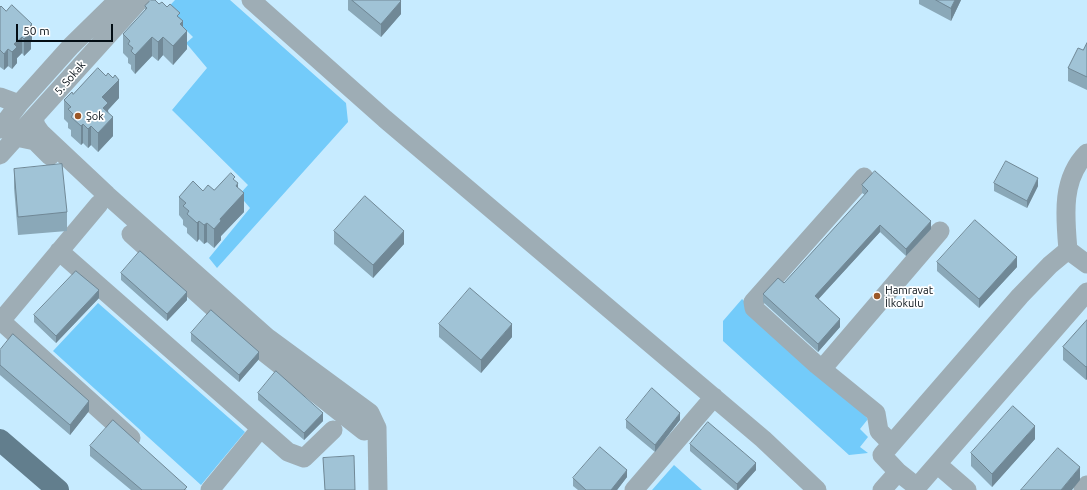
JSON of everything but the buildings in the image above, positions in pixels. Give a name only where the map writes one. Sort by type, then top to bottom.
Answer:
[{"type":"main road","points":[[0,440],[58,490]]},
{"type":"street","name":"5. Sokak","points":[[0,155],[5,129],[19,104],[71,46],[118,0]]},
{"type":"street","name":"5. Sokak","points":[[5,129],[34,118],[140,0]]},
{"type":"street","points":[[251,0],[385,119],[714,396],[763,439],[817,490]]},
{"type":"street","points":[[0,97],[19,104]]},
{"type":"street","points":[[34,118],[36,126],[41,132],[106,195],[268,338],[370,413],[377,428],[378,490]]},
{"type":"street","points":[[5,129],[35,141],[99,204],[256,346],[364,431],[377,428]]},
{"type":"street","points":[[1087,153],[1073,175],[1066,196],[1065,208],[1068,250],[1087,264]]},
{"type":"street","points":[[864,177],[753,302],[754,308],[822,369],[876,413],[879,432],[891,443]]},
{"type":"street","points":[[99,204],[59,250],[1,322],[142,448]]},
{"type":"street","points":[[822,369],[940,231]]},
{"type":"street","points":[[59,250],[288,452],[304,458],[332,430]]},
{"type":"street","points":[[1068,250],[1050,265],[1020,296],[882,455],[898,472],[917,487],[1087,292]]},
{"type":"street","points":[[634,490],[714,396]]},
{"type":"street","points":[[210,490],[261,428]]},
{"type":"street","points":[[938,464],[966,490]]},
{"type":"street","points":[[882,490],[898,472]]},
{"type":"street","points":[[1083,490],[1087,485]]},
{"type":"shaded area","points":[[175,0],[230,0],[346,103],[348,122],[217,268],[209,258],[250,208],[239,195],[248,185],[172,110],[207,68],[186,43],[193,37],[172,16],[160,16]]},
{"type":"shaded area","points":[[742,299],[849,397],[868,419],[860,429],[868,437],[860,447],[868,453],[849,455],[723,341],[723,321]]},
{"type":"shaded area","points":[[98,303],[245,432],[201,485],[53,351]]},
{"type":"shaded area","points":[[674,465],[702,490],[652,490]]},
{"type":"place","name":"Şok","points":[[78,116]]},
{"type":"place","name":"Hamravat İlkokulu","points":[[877,296]]}]
